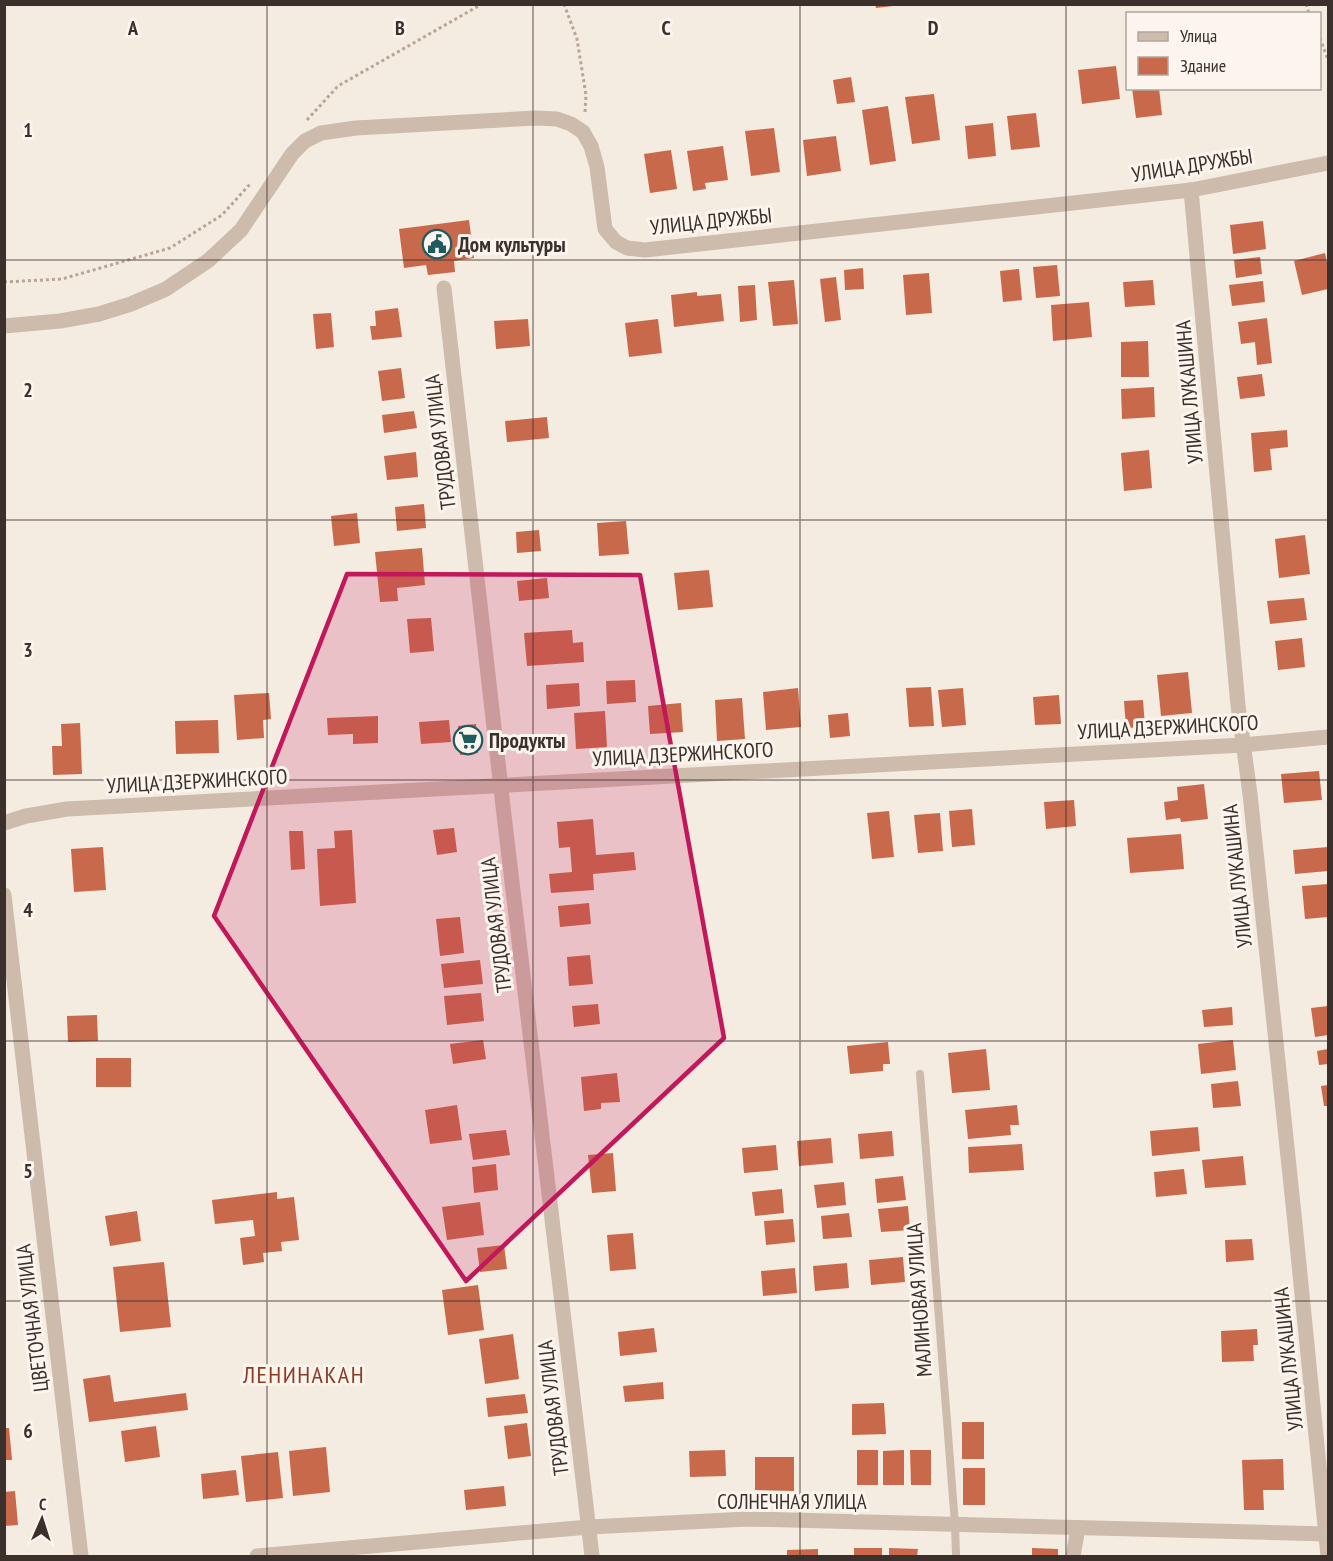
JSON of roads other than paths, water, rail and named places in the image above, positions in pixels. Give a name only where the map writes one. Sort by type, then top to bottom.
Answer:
[{"type":"street","name":"УЛИЦА ДРУЖБЫ","points":[[4,326],[60,321],[99,314],[131,304],[166,289],[209,260],[241,230],[292,154],[305,141],[321,133],[356,128],[535,118],[557,119],[571,124],[583,132],[591,146],[597,167],[605,229],[616,242],[627,248],[645,250],[1191,190],[1329,163]]},
{"type":"street","name":"УЛИЦА ЛУКАШИНА","points":[[1191,190],[1238,705],[1290,1179],[1328,1557]]},
{"type":"street","name":"ТРУДОВАЯ УЛИЦА","points":[[444,288],[592,1557]]},
{"type":"street","name":"УЛИЦА ДЗЕРЖИНСКОГО","points":[[4,823],[26,816],[67,809],[1243,745],[1329,737]]},
{"type":"street","name":"ЦВЕТОЧНАЯ УЛИЦА","points":[[4,896],[81,1557]]},
{"type":"street","name":"СОЛНЕЧНАЯ УЛИЦА","points":[[257,1557],[589,1527],[748,1519],[1327,1534]]},
{"type":"street","points":[[1073,1557],[1078,1528]]},
{"type":"lane","name":"МАЛИНОВАЯ УЛИЦА","points":[[920,1074],[956,1557]]},
{"type":"place","name":"Дом культуры","points":[[437,244]]},
{"type":"place","name":"Продукты","points":[[468,740]]},
{"type":"district","name":"ЛЕНИНАКАН","points":[[304,1374]]}]
